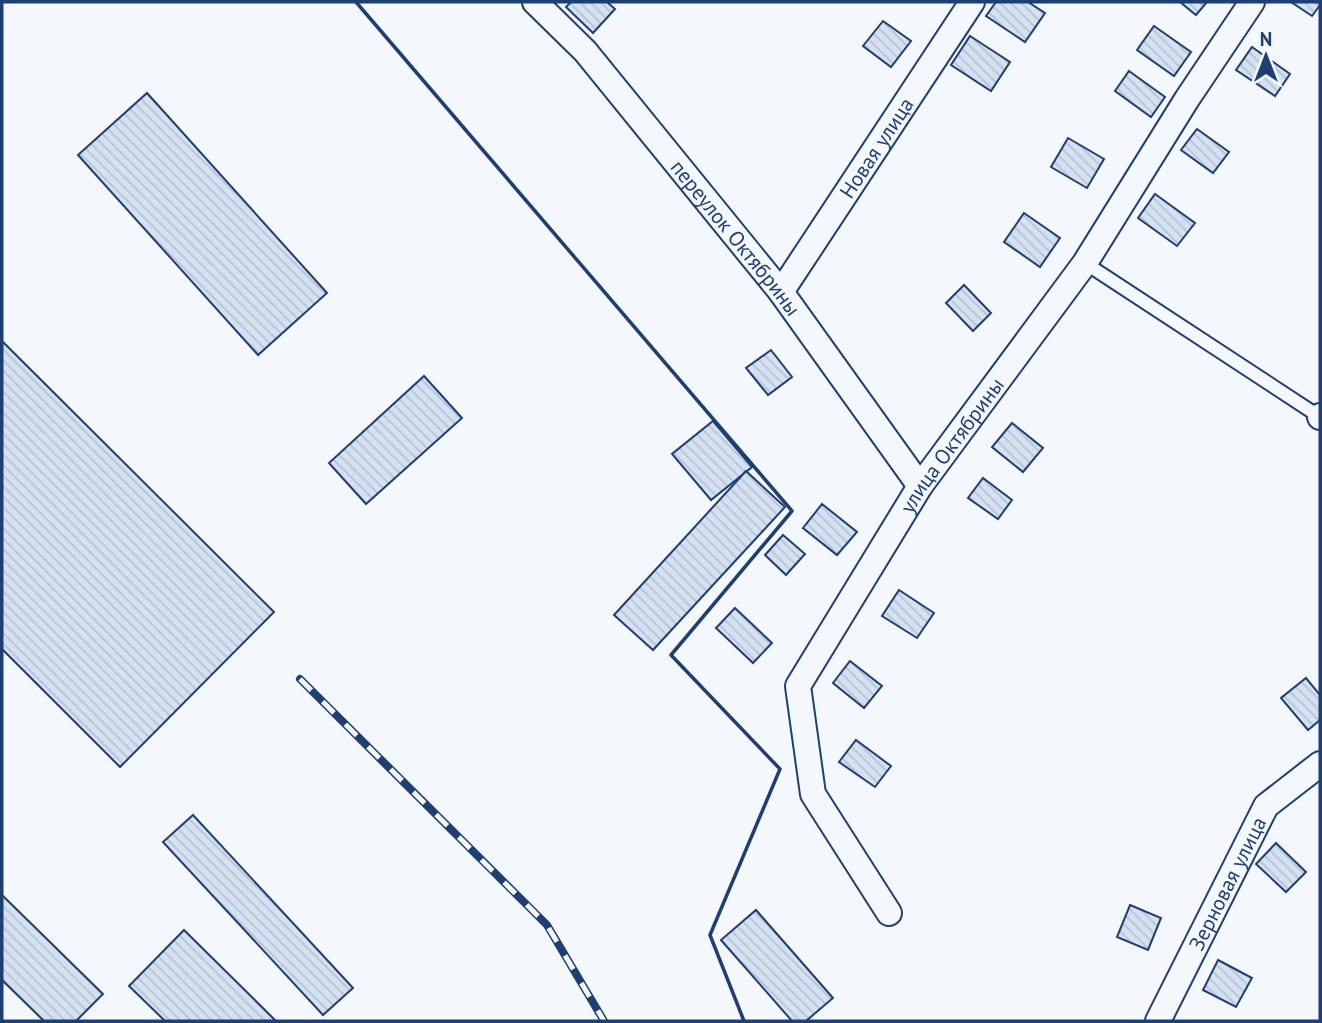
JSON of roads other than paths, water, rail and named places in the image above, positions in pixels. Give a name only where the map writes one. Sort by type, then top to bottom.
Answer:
[{"type":"street","name":"переулок Октябрины","points":[[535,2],[585,51],[781,292],[920,486]]},
{"type":"street","name":"Новая улица","points":[[781,292],[972,2]]},
{"type":"street","name":"улица Октябрины","points":[[889,913],[813,794],[798,686],[920,486],[1085,263],[1187,99],[1252,2]]},
{"type":"street","name":"Зерновая улица","points":[[1158,1021],[1266,806],[1320,764]]},
{"type":"lane","points":[[1085,263],[1320,417]]},
{"type":"railway","points":[[300,679],[547,925],[604,1021]]}]
